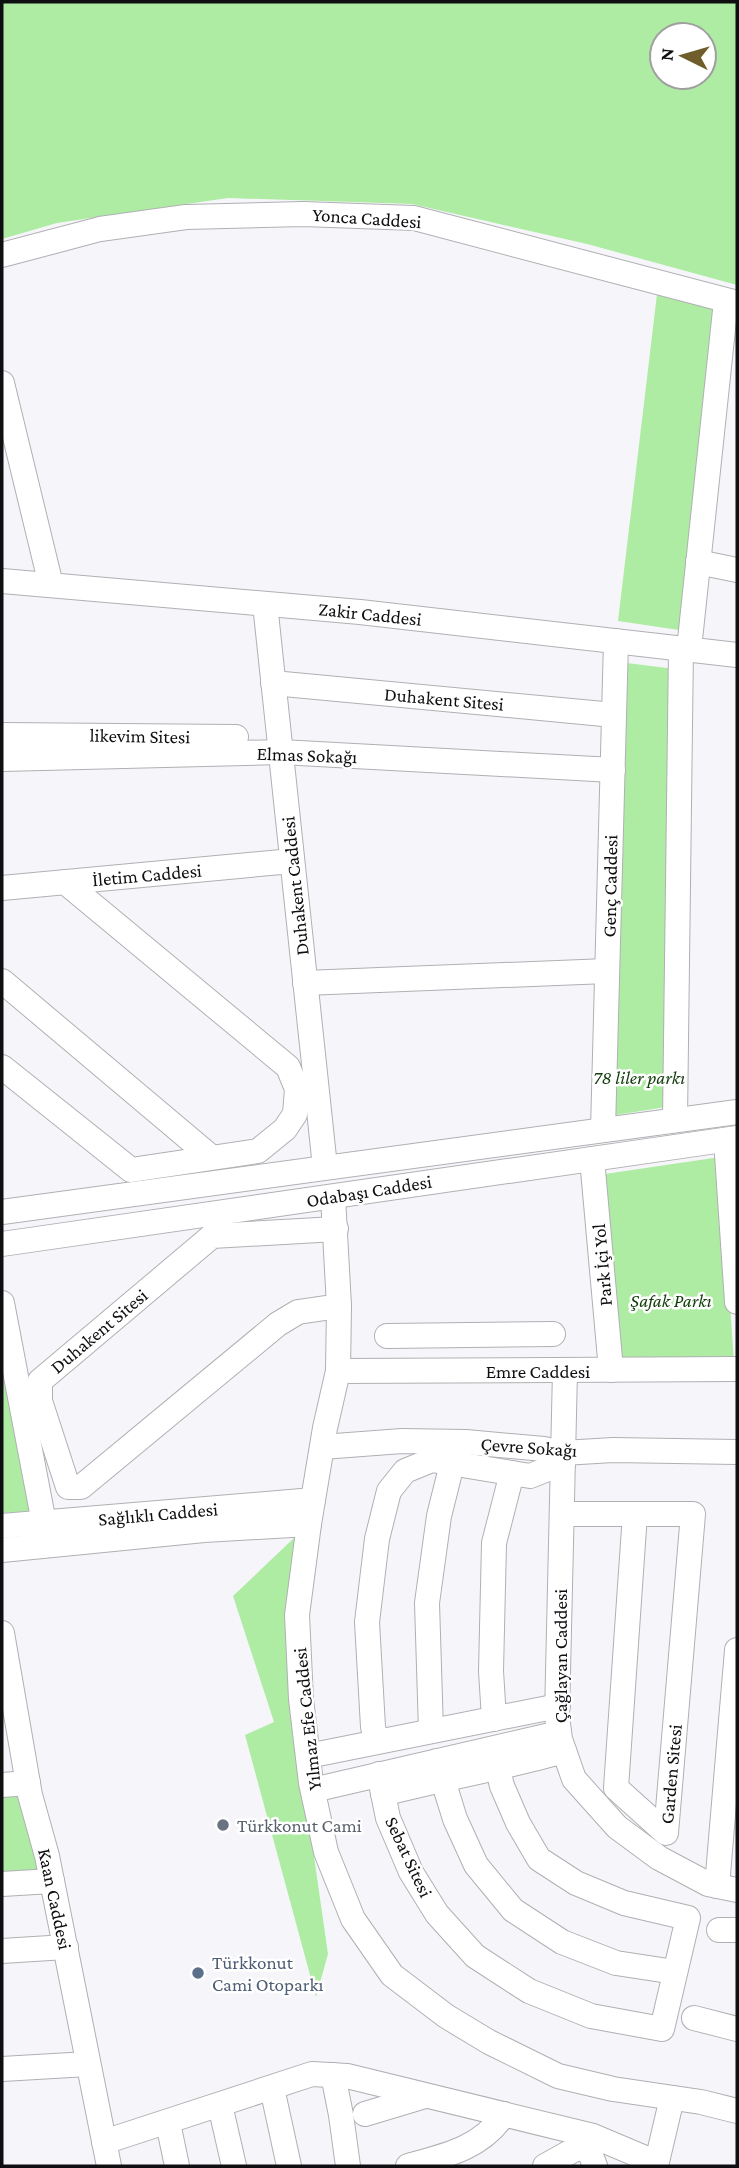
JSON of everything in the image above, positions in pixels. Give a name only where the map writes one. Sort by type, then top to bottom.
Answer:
[{"type":"street","name":"Yonca Caddesi","points":[[2,255],[100,229],[186,218],[303,214],[414,218],[732,302]]},
{"type":"street","points":[[676,1120],[685,648],[698,562],[726,422],[732,302]]},
{"type":"street","points":[[2,383],[5,413],[51,585]]},
{"type":"street","points":[[698,562],[737,570]]},
{"type":"street","name":"Zakir Caddesi","points":[[2,581],[265,604],[737,655]]},
{"type":"street","name":"Duhakent Caddesi","points":[[265,604],[325,1167]]},
{"type":"street","name":"Genç Caddesi","points":[[603,1130],[616,641]]},
{"type":"street","name":"Duhakent Sitesi","points":[[273,683],[614,715]]},
{"type":"street","name":"likevim Sitesi","points":[[2,735],[280,745]]},
{"type":"street","name":"Elmas Sokağı","points":[[2,759],[280,745],[613,770]]},
{"type":"street","name":"İletim Caddesi","points":[[2,888],[292,862]]},
{"type":"street","points":[[2,1067],[131,1170],[258,1151],[285,1129],[295,1114],[297,1090],[288,1067],[65,882]]},
{"type":"street","points":[[306,983],[607,971]]},
{"type":"street","points":[[2,981],[211,1157]]},
{"type":"street","name":"Odabaşı Caddesi","points":[[2,1212],[737,1112]]},
{"type":"street","points":[[732,1139],[737,1302]]},
{"type":"street","name":"Odabaşı Caddesi","points":[[2,1244],[732,1139]]},
{"type":"street","name":"Park İçi Yol","points":[[592,1159],[611,1370]]},
{"type":"street","name":"Yılmaz Efe Caddesi","points":[[333,1197],[339,1306],[338,1371],[309,1524],[298,1615],[301,1699],[313,1790],[326,1852],[353,1919],[392,1975],[457,2023],[489,2042],[558,2076],[613,2089],[737,2111]]},
{"type":"street","name":"Duhakent Sitesi","points":[[336,1229],[212,1236],[40,1381],[40,1401],[68,1487],[81,1487],[278,1324],[298,1312],[339,1306]]},
{"type":"street","points":[[2,1303],[44,1523]]},
{"type":"street","points":[[387,1336],[553,1334]]},
{"type":"street","points":[[458,1371],[461,1335]]},
{"type":"street","name":"Emre Caddesi","points":[[338,1371],[737,1369]]},
{"type":"street","name":"Çağlayan Caddesi","points":[[565,1371],[558,1706],[562,1742],[574,1779],[617,1827],[659,1858],[708,1884],[727,1888]]},
{"type":"street","name":"Çevre Sokağı","points":[[322,1447],[402,1441],[466,1442],[544,1449],[563,1458],[613,1450],[737,1452]]},
{"type":"street","points":[[377,1742],[373,1727],[368,1622],[377,1539],[389,1490],[405,1471],[432,1461],[530,1476],[563,1458]]},
{"type":"street","points":[[431,1731],[427,1603],[439,1516],[452,1464]]},
{"type":"street","points":[[494,1719],[491,1671],[494,1544],[512,1473]]},
{"type":"street","name":"Sağlıklı Caddesi","points":[[2,1526],[313,1500]]},
{"type":"street","name":"Garden Sitesi","points":[[562,1514],[635,1514],[693,1514],[666,1833],[616,1788],[635,1514]]},
{"type":"street","name":"Sağlıklı Caddesi","points":[[2,1550],[204,1530],[309,1524]]},
{"type":"street","name":"Kaan Caddesi","points":[[2,1633],[28,1783],[66,1947],[106,2154]]},
{"type":"street","points":[[727,1888],[737,1650]]},
{"type":"street","points":[[308,1756],[558,1706]]},
{"type":"street","points":[[313,1790],[381,1784],[562,1742]]},
{"type":"street","name":"Sebat Sitesi","points":[[381,1784],[388,1818],[411,1872],[437,1914],[475,1956],[529,1991],[591,2016],[662,2029],[688,1918],[624,1903],[576,1883],[539,1859],[518,1823],[502,1786],[495,1759]]},
{"type":"street","points":[[439,1770],[476,1865],[513,1910],[562,1942],[616,1963],[675,1972]]},
{"type":"street","points":[[2,1785],[28,1783]]},
{"type":"street","points":[[2,1884],[52,1881]]},
{"type":"street","points":[[2,1951],[66,1947]]},
{"type":"street","points":[[694,2018],[737,2029]]},
{"type":"street","points":[[2,2069],[88,2064]]},
{"type":"street","points":[[106,2154],[168,2123],[313,2074],[347,2076],[593,2136],[656,2165],[672,2098]]},
{"type":"street","points":[[333,2075],[348,2166]]},
{"type":"street","points":[[272,2088],[289,2166]]},
{"type":"street","points":[[365,2114],[426,2095]]},
{"type":"street","points":[[220,2105],[234,2166]]},
{"type":"street","points":[[408,2166],[445,2156],[477,2142],[494,2130],[504,2114]]},
{"type":"street","points":[[168,2123],[177,2166]]},
{"type":"street","points":[[545,2166],[579,2147],[590,2153],[595,2166]]},
{"type":"green space","points":[[2,2],[737,2],[737,285],[587,244],[412,204],[228,198],[57,223],[2,239]]},
{"type":"green space","points":[[657,294],[713,308],[679,630],[618,621]]},
{"type":"green space","name":"78 liler parkı","points":[[627,663],[675,669],[666,1107],[610,1116]]},
{"type":"green space","name":"Şafak Parkı","points":[[720,1157],[734,1362],[617,1363],[605,1174]]},
{"type":"green space","points":[[2,1345],[32,1511],[2,1513]]},
{"type":"green space","points":[[294,1538],[291,1696],[328,1954],[316,1997],[245,1735],[274,1722],[233,1596]]},
{"type":"green space","points":[[2,1792],[19,1792],[41,1871],[2,1873]]},
{"type":"place","name":"Türkkonut Cami","points":[[223,1825]]},
{"type":"place","name":"Türkkonut Cami Otoparkı","points":[[198,1973]]}]
